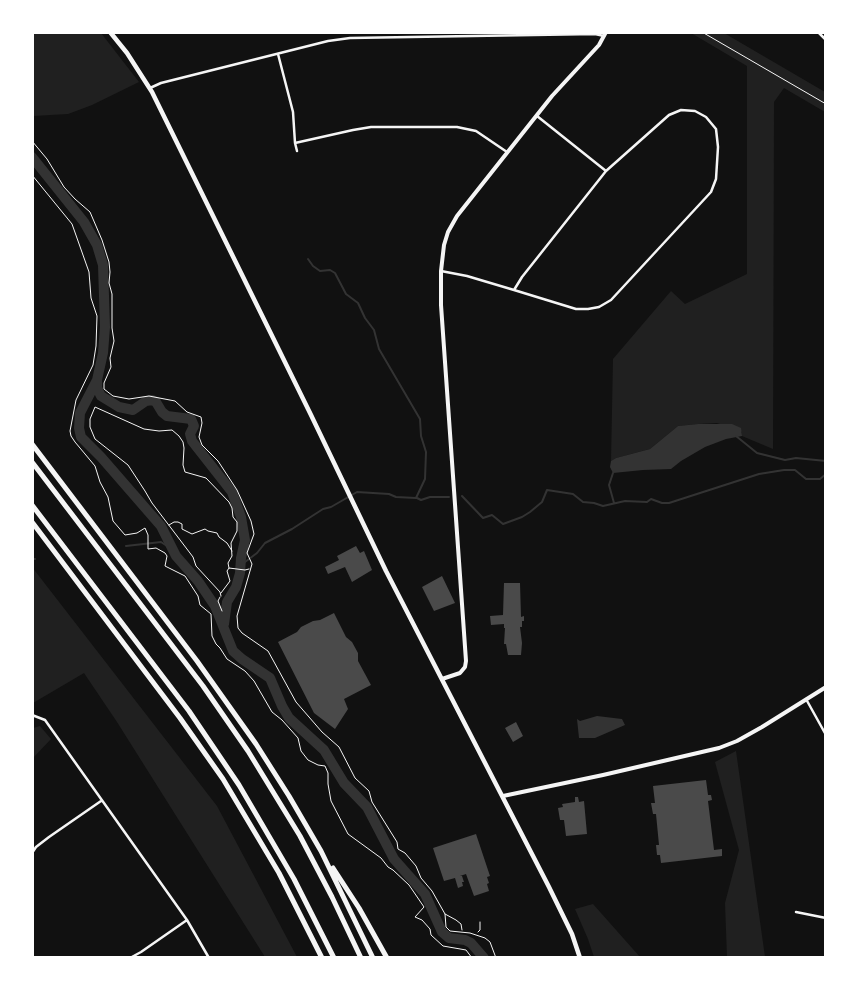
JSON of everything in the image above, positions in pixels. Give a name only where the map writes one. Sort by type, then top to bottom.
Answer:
[{"type":"highway","points":[[32,444],[222,695],[268,762],[311,834],[359,908],[387,958]]},
{"type":"highway","points":[[32,462],[206,691],[252,757],[311,856],[361,958]]},
{"type":"highway","points":[[32,505],[215,748],[275,844],[311,910],[334,958]]},
{"type":"highway","points":[[32,522],[180,718],[219,773],[272,861],[322,958]]},
{"type":"highway","points":[[311,834],[373,958]]},
{"type":"main road","points":[[110,32],[127,53],[150,88],[386,571],[568,926],[580,958]]},
{"type":"street","points":[[350,32],[350,38]]},
{"type":"street","points":[[818,32],[826,40]]},
{"type":"street","points":[[150,88],[161,83],[328,41],[350,38],[605,34]]},
{"type":"street","points":[[442,679],[460,673],[465,667],[466,661],[443,336],[441,271],[444,245],[448,232],[457,216],[565,81],[595,49],[605,34]]},
{"type":"street","points":[[278,54],[292,112],[297,151]]},
{"type":"street","points":[[441,271],[467,276],[576,309],[588,310],[599,308],[611,300],[711,192],[716,179],[716,129],[706,117],[695,112],[681,110],[669,115],[606,171],[522,277],[514,290]]},
{"type":"street","points":[[537,116],[606,171]]},
{"type":"street","points":[[295,143],[371,127],[457,127],[476,131],[508,152]]},
{"type":"street","points":[[503,796],[719,748],[762,727],[826,687]]},
{"type":"street","points":[[806,699],[826,735]]},
{"type":"street","points":[[32,715],[45,720],[187,920],[209,958]]},
{"type":"street","points":[[32,853],[36,847],[49,837],[101,801]]},
{"type":"street","points":[[796,912],[826,918]]},
{"type":"street","points":[[130,958],[187,920]]},
{"type":"path","points":[[702,32],[826,104]]},
{"type":"path","points":[[32,141],[47,159],[64,186],[90,212],[102,240],[110,272],[109,284],[112,294],[114,341],[110,358],[111,367],[104,382],[104,389],[113,396],[131,400],[142,396],[156,396],[175,401],[187,412],[201,417],[202,423],[199,437],[202,444],[218,461],[237,490],[252,521],[254,534],[248,556],[252,564],[236,616],[238,628],[242,633],[268,651],[296,702],[322,732],[339,747],[355,778],[368,791],[372,802],[397,842],[398,849],[405,853],[416,866],[421,878],[426,882],[445,914],[446,927],[450,931],[463,931],[485,938],[490,942],[496,958]]},
{"type":"path","points":[[32,175],[72,224],[89,272],[91,298],[97,316],[96,346],[93,365],[76,400],[71,422],[71,436],[95,466],[100,482],[108,497],[113,521],[125,535],[137,533],[144,528],[148,535],[148,548],[156,548],[165,553],[167,556],[165,566],[184,576],[198,596],[200,604],[211,614],[212,636],[227,659],[245,671],[254,681],[272,712],[298,738],[302,751],[312,763],[325,766],[328,773],[329,795],[334,810],[348,834],[381,858],[388,867],[409,885],[424,907],[415,917],[420,918],[430,929],[431,935],[444,946],[466,950],[472,958]]},
{"type":"path","points":[[220,596],[220,592],[196,566],[193,557],[152,503],[128,465],[95,439],[90,427],[90,419],[95,407],[144,428],[159,431],[172,430],[183,442],[183,465],[185,472],[206,478],[229,502],[233,517],[237,522],[237,528],[231,543],[232,551],[227,571],[230,581],[218,601],[222,611]]},
{"type":"path","points":[[169,525],[178,522],[182,524],[182,529],[192,534],[205,529],[217,533],[232,551]]},
{"type":"path","points":[[229,568],[250,569]]},
{"type":"path","points":[[445,914],[461,924],[463,931]]},
{"type":"path","points":[[478,932],[480,930],[480,922]]},
{"type":"shaded area","points":[[33,32],[101,33],[139,82],[92,105],[68,114],[33,116]]},
{"type":"shaded area","points":[[691,33],[724,33],[825,92],[825,112],[784,88],[774,102],[773,449],[742,436],[742,432],[717,423],[698,424],[678,426],[650,449],[611,461],[613,359],[671,291],[685,304],[747,274],[747,66]]},
{"type":"shaded area","points":[[732,424],[741,428],[742,436],[726,439],[705,447],[671,469],[613,473],[610,467],[611,461],[616,458],[650,449],[678,426]]},
{"type":"shaded area","points":[[32,567],[217,806],[297,957],[265,957],[84,673],[33,703]]},
{"type":"shaded area","points":[[597,716],[622,719],[625,725],[595,738],[579,738],[577,719],[580,721]]},
{"type":"shaded area","points":[[40,726],[51,739],[33,758],[33,728]]},
{"type":"shaded area","points":[[736,751],[765,957],[727,957],[725,903],[739,850],[715,762]]},
{"type":"shaded area","points":[[593,904],[640,957],[594,957],[575,909]]},
{"type":"building","points":[[356,546],[360,553],[364,551],[372,570],[352,582],[345,567],[328,574],[325,567],[339,560],[337,556]]},
{"type":"building","points":[[442,576],[455,603],[434,611],[422,587]]},
{"type":"building","points":[[504,583],[520,583],[521,617],[524,616],[522,627],[520,627],[521,655],[508,655],[506,644],[504,644],[504,624],[491,625],[490,616],[503,615]]},
{"type":"building","points":[[334,613],[346,637],[352,642],[358,653],[358,661],[371,685],[344,699],[348,709],[335,729],[314,713],[278,642],[297,632],[301,627]]},
{"type":"building","points":[[516,722],[523,736],[513,742],[505,728]]},
{"type":"building","points":[[706,780],[708,795],[711,795],[712,800],[708,801],[714,850],[722,849],[722,856],[661,863],[660,855],[657,855],[656,845],[659,845],[656,814],[653,814],[651,803],[655,803],[653,786]]},
{"type":"building","points":[[575,797],[578,797],[579,802],[584,801],[587,834],[566,836],[564,820],[560,820],[558,808],[563,807],[562,804],[575,802]]},
{"type":"building","points":[[476,834],[490,876],[487,877],[489,891],[474,896],[466,874],[460,876],[462,876],[464,882],[462,882],[463,886],[458,888],[455,878],[444,881],[433,848]]},
{"type":"waterway","points":[[32,157],[84,222],[97,245],[103,265],[105,327],[103,353],[97,380],[80,413],[79,428],[81,437],[101,457],[161,526],[176,556],[198,581],[215,606],[233,651],[270,678],[289,718],[324,750],[344,783],[367,807],[394,859],[425,894],[442,932],[449,938],[465,940],[471,943],[484,958]]},
{"type":"waterway","points":[[241,565],[257,553],[265,543],[292,529],[323,509],[331,507],[357,492],[416,498],[425,479],[426,452],[421,436],[420,419],[379,349],[374,330],[365,318],[358,303],[346,294],[335,273],[330,270],[320,271],[308,259]]},
{"type":"waterway","points":[[97,381],[97,388],[101,396],[119,407],[133,410],[146,401],[152,400],[156,402],[167,416],[191,419],[194,426],[190,434],[192,441],[232,492],[241,517],[245,540],[240,573],[236,587],[227,602],[224,624]]},
{"type":"waterway","points":[[736,436],[757,453],[785,460],[796,458],[826,461]]},
{"type":"waterway","points":[[462,496],[483,518],[492,515],[503,524],[530,512],[542,502],[547,490],[573,494],[583,502],[603,506],[625,501],[647,502],[651,499],[662,503],[669,503],[759,474],[795,470],[806,479],[820,479],[826,474]]},
{"type":"waterway","points":[[613,473],[609,485],[614,503]]},
{"type":"waterway","points":[[417,498],[421,500],[430,497],[449,497]]},
{"type":"waterway","points":[[126,546],[161,542],[173,550]]}]
